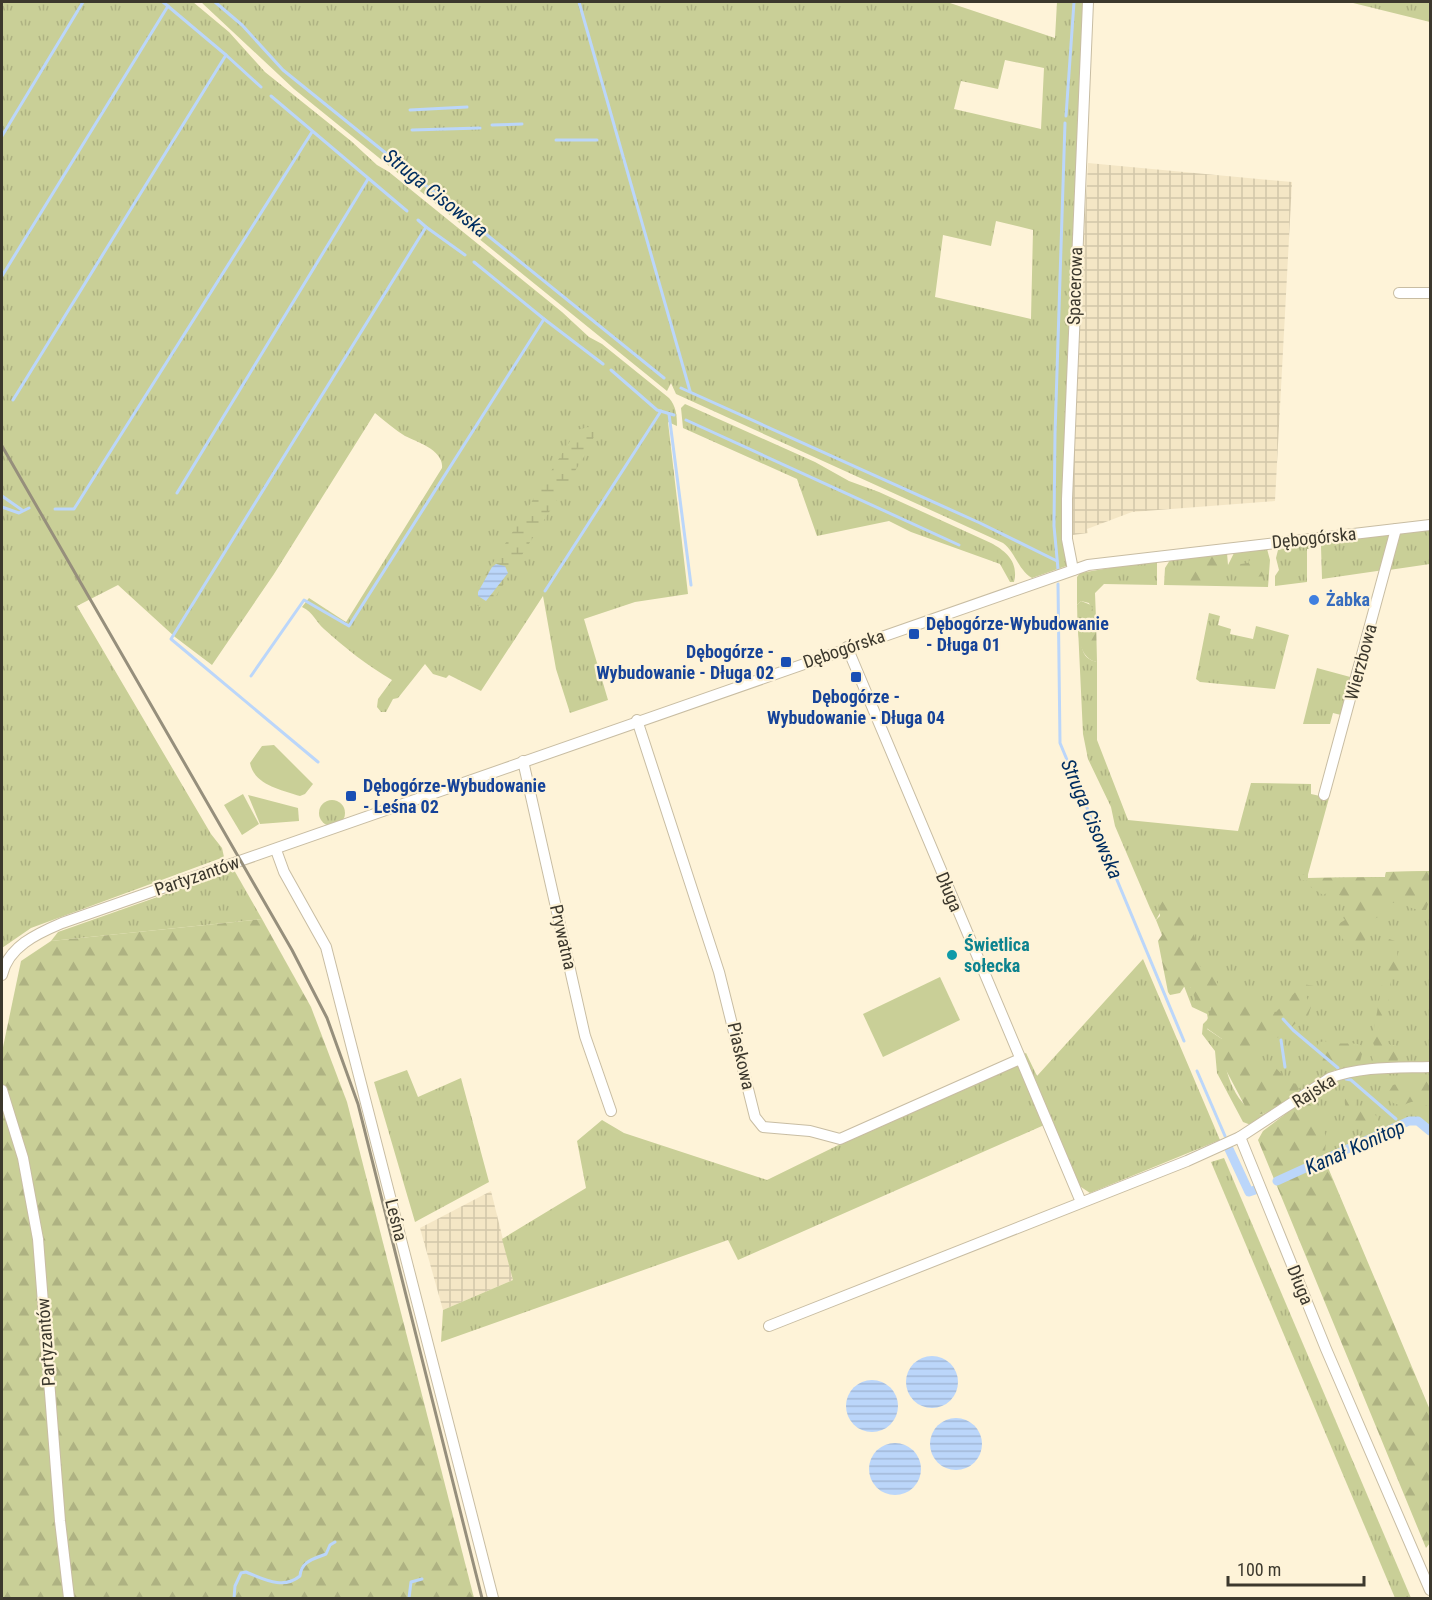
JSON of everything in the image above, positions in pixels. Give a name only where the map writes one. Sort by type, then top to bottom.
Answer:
[{"type":"street","name":"Spacerowa","points":[[1073,570],[1067,539],[1067,499],[1088,2]]},
{"type":"street","points":[[1399,293],[1431,294]]},
{"type":"street","name":"Dębogórska","points":[[276,850],[637,720],[1073,570],[1109,560],[1431,525]]},
{"type":"street","name":"Wierzbowa","points":[[1324,795],[1396,529]]},
{"type":"street","name":"Długa","points":[[847,647],[1081,1202]]},
{"type":"street","name":"Piaskowa","points":[[637,720],[719,972],[755,1117],[764,1127],[810,1131],[840,1139],[1020,1059]]},
{"type":"street","name":"Prywatna","points":[[523,761],[585,1036],[611,1111]]},
{"type":"street","name":"Partyzantów","points":[[2,975],[3,963],[20,946],[49,928],[276,850]]},
{"type":"street","name":"Leśna","points":[[276,850],[284,872],[326,947],[493,1599]]},
{"type":"street","name":"Rajska","points":[[1240,1137],[1330,1078],[1343,1073],[1431,1067]]},
{"type":"street","name":"Partyzantów","points":[[2,1090],[23,1158],[38,1239],[60,1521],[69,1599]]},
{"type":"street","points":[[769,1326],[1187,1161],[1240,1137]]},
{"type":"street","name":"Długa","points":[[1240,1137],[1326,1349],[1431,1590]]},
{"type":"shaded area","points":[[1088,163],[1292,182],[1275,501],[1132,512],[1087,529],[1088,533],[1073,535],[1072,458]]},
{"type":"shaded area","points":[[491,1191],[513,1280],[443,1310],[420,1228]]},
{"type":"green space","points":[[2,2],[193,2],[229,32],[265,72],[351,141],[377,165],[389,172],[562,312],[589,337],[602,344],[669,398],[675,407],[677,418],[677,426],[668,422],[688,594],[635,602],[584,619],[608,700],[570,713],[556,669],[543,596],[481,691],[449,675],[446,678],[433,674],[425,664],[398,698],[393,699],[386,712],[381,712],[377,707],[378,699],[392,680],[348,650],[302,607],[309,598],[346,622],[442,468],[439,456],[423,444],[401,434],[375,413],[274,574],[212,665],[175,637],[118,585],[77,606],[211,834],[222,848],[224,857],[31,928],[2,948]]},
{"type":"green space","points":[[201,2],[947,2],[1055,38],[1057,2],[1085,2],[1069,565],[1032,578],[1023,571],[1003,543],[676,394],[671,383],[667,391],[294,89]],"holes":[[[1005,60],[1044,68],[1041,129],[954,109],[961,81],[998,89]],[[996,221],[1033,230],[1031,319],[935,297],[943,235],[991,246]]]},
{"type":"green space","points":[[1349,2],[1430,2],[1430,22]]},
{"type":"green space","points":[[685,404],[815,462],[849,481],[879,492],[991,543],[1002,550],[1013,563],[1014,582],[1010,582],[1000,564],[911,532],[889,521],[817,536],[797,479],[683,428],[681,408]]},
{"type":"green space","points":[[588,427],[596,432],[587,452],[491,604],[479,607],[475,603],[474,593],[577,430]]},
{"type":"green space","points":[[1430,530],[1430,564],[1389,570],[1399,535],[1405,532]]},
{"type":"green space","points":[[1386,534],[1391,537],[1384,570],[1322,579],[1321,546],[1326,541]]},
{"type":"green space","points":[[1308,543],[1314,548],[1307,549],[1307,582],[1275,586],[1275,576],[1279,570],[1276,558],[1278,550]]},
{"type":"green space","points":[[1262,549],[1269,561],[1265,576],[1243,578],[1235,576],[1232,560],[1241,564],[1248,563],[1256,550]]},
{"type":"green space","points":[[1267,549],[1270,560],[1268,587],[1164,585],[1165,568],[1170,560],[1227,553],[1228,565],[1235,551]]},
{"type":"green space","points":[[1211,556],[1222,559],[1226,569],[1222,579],[1186,582],[1185,576],[1194,572],[1196,567],[1202,567],[1203,562]]},
{"type":"green space","points":[[1157,560],[1157,585],[1104,584],[1095,593],[1096,619],[1089,603],[1081,601],[1077,605],[1077,577],[1080,573]]},
{"type":"green space","points":[[1081,601],[1091,605],[1096,619],[1097,662],[1090,659],[1081,647],[1077,605]]},
{"type":"green space","points":[[1209,613],[1220,616],[1218,625],[1231,629],[1230,634],[1253,639],[1256,626],[1289,635],[1275,689],[1200,682],[1196,679]]},
{"type":"green space","points":[[1078,628],[1084,653],[1097,662],[1097,740],[1128,820],[1238,831],[1251,783],[1311,784],[1311,794],[1329,798],[1307,878],[1385,877],[1386,872],[1430,871],[1430,1064],[1359,1065],[1335,1070],[1251,1125],[1243,1122],[1217,1073],[1215,1051],[1202,1034],[1203,1024],[1208,1019],[1207,1014],[1192,1007],[1184,986],[1190,987],[1211,1008],[1207,1029],[1222,1039],[1227,1072],[1242,1102],[1250,1110],[1260,1115],[1276,1108],[1290,1095],[1268,1093],[1160,913],[1156,920],[1150,908],[1115,826],[1111,807],[1088,759],[1083,734]]},
{"type":"green space","points":[[1317,668],[1354,678],[1345,716],[1333,713],[1330,724],[1303,724]]},
{"type":"green space","points":[[274,745],[313,784],[305,794],[300,796],[277,789],[257,777],[250,763],[262,746]]},
{"type":"green space","points":[[243,794],[259,824],[242,835],[224,805]]},
{"type":"green space","points":[[248,795],[298,808],[299,821],[260,824]]},
{"type":"green space","points":[[332,800],[341,804],[345,813],[341,822],[332,826],[323,822],[319,813],[323,804]]},
{"type":"green space","points":[[234,870],[262,919],[51,941],[58,932]]},
{"type":"green space","points":[[1430,871],[1430,897],[1424,897],[1428,904],[1426,910],[1418,910],[1400,903],[1382,906],[1380,916],[1365,924],[1368,931],[1367,937],[1359,947],[1347,944],[1336,931],[1338,924],[1345,920],[1341,915],[1349,903],[1348,898],[1329,892],[1323,895],[1309,886],[1309,881],[1301,880],[1299,875],[1308,874],[1308,878],[1385,877],[1386,872]]},
{"type":"green space","points":[[1170,896],[1179,903],[1195,938],[1197,962],[1210,973],[1218,984],[1218,978],[1226,980],[1231,993],[1276,1012],[1303,984],[1314,986],[1306,996],[1311,1007],[1307,1019],[1296,1023],[1282,1036],[1261,1043],[1256,1052],[1256,1064],[1273,1065],[1290,1083],[1302,1084],[1290,1098],[1270,1111],[1257,1115],[1246,1108],[1218,1055],[1222,1039],[1205,1027],[1211,1008],[1196,1000],[1190,987],[1184,987],[1180,993],[1170,995],[1168,992],[1158,941],[1162,935],[1156,920],[1160,916],[1159,901]]},
{"type":"green space","points":[[262,919],[311,1007],[347,1102],[474,1598],[2,1598],[2,1052],[21,961],[51,941]]},
{"type":"green space","points":[[1386,938],[1398,942],[1397,956],[1402,962],[1400,971],[1391,979],[1384,1041],[1396,1045],[1399,1053],[1397,1064],[1374,1064],[1371,1054],[1375,1048],[1372,1040],[1387,957],[1383,947]]},
{"type":"green space","points":[[1143,959],[1220,1140],[1090,1193],[1078,1185],[1051,1122],[738,1260],[728,1240],[441,1342],[443,1310],[513,1280],[502,1239],[586,1188],[577,1141],[602,1120],[624,1133],[767,1180],[1026,1053],[1037,1076]]},
{"type":"green space","points":[[940,977],[960,1020],[883,1057],[863,1014]]},
{"type":"green space","points":[[1329,1041],[1364,1047],[1359,1065],[1335,1070],[1317,1057],[1315,1051],[1319,1042]]},
{"type":"green space","points":[[407,1070],[418,1097],[461,1078],[489,1182],[415,1222],[374,1082]]},
{"type":"green space","points":[[1430,1071],[1430,1128],[1416,1117],[1410,1118],[1323,1158],[1300,1103],[1330,1084],[1356,1074]]},
{"type":"green space","points":[[1426,1074],[1430,1076],[1430,1106],[1414,1102],[1402,1106],[1393,1103],[1388,1093],[1393,1085],[1410,1080],[1417,1082]]},
{"type":"green space","points":[[1351,1096],[1355,1099],[1355,1109],[1369,1108],[1378,1118],[1378,1123],[1365,1128],[1354,1120],[1345,1103],[1345,1099]]},
{"type":"green space","points":[[1305,1099],[1316,1112],[1323,1126],[1326,1141],[1324,1158],[1430,1410],[1430,1543],[1426,1548],[1258,1140],[1263,1131]]},
{"type":"green space","points":[[1224,1158],[1411,1598],[1395,1598],[1211,1162]]},
{"type":"water","points":[[496,564],[505,566],[508,573],[486,601],[478,596],[478,592]]},
{"type":"water","points":[[932,1356],[942,1358],[950,1364],[956,1372],[958,1382],[956,1392],[950,1400],[942,1406],[932,1408],[922,1406],[914,1400],[908,1392],[906,1382],[908,1372],[914,1364],[922,1358]]},
{"type":"water","points":[[872,1380],[882,1382],[890,1388],[896,1396],[898,1406],[896,1416],[890,1424],[882,1430],[872,1432],[862,1430],[854,1424],[848,1416],[846,1406],[848,1396],[854,1388],[862,1382]]},
{"type":"water","points":[[956,1418],[966,1420],[974,1426],[980,1434],[982,1444],[980,1454],[974,1462],[966,1468],[956,1470],[946,1468],[938,1462],[932,1454],[930,1444],[932,1434],[938,1426],[946,1420]]},
{"type":"water","points":[[895,1443],[905,1445],[913,1451],[919,1459],[921,1469],[919,1479],[913,1487],[905,1493],[895,1495],[885,1493],[877,1487],[871,1479],[869,1469],[871,1459],[877,1451],[885,1445]]},
{"type":"waterway","points":[[2,136],[83,2]]},
{"type":"waterway","points":[[163,2],[226,55]]},
{"type":"waterway","name":"Struga Cisowska","points":[[215,2],[242,25],[283,70],[664,378]]},
{"type":"waterway","points":[[579,2],[690,391]]},
{"type":"waterway","points":[[1066,116],[1074,2]]},
{"type":"waterway","points":[[2,276],[168,6]]},
{"type":"waterway","points":[[13,400],[226,55],[261,87]]},
{"type":"waterway","points":[[271,96],[407,211]]},
{"type":"waterway","points":[[410,110],[467,107]]},
{"type":"waterway","points":[[1058,569],[1054,526],[1055,434],[1065,123]]},
{"type":"waterway","points":[[492,125],[522,124]]},
{"type":"waterway","points":[[412,130],[480,128]]},
{"type":"waterway","points":[[55,509],[74,509],[312,132]]},
{"type":"waterway","points":[[556,140],[597,140]]},
{"type":"waterway","points":[[177,493],[368,179]]},
{"type":"waterway","points":[[318,762],[171,639],[426,227],[418,220]]},
{"type":"waterway","points":[[426,227],[465,255]]},
{"type":"waterway","points":[[474,262],[544,319]]},
{"type":"waterway","points":[[251,676],[304,600],[349,626],[544,319],[603,364]]},
{"type":"waterway","points":[[611,370],[657,410],[674,415]]},
{"type":"waterway","name":"Struga Cisowska","points":[[681,388],[980,523],[1057,561]]},
{"type":"waterway","points":[[545,591],[661,411]]},
{"type":"waterway","points":[[669,414],[691,585]]},
{"type":"waterway","points":[[686,420],[959,545]]},
{"type":"waterway","points":[[2,496],[22,510]]},
{"type":"waterway","points":[[2,507],[19,513],[29,508]]},
{"type":"waterway","name":"Struga Cisowska","points":[[1058,584],[1060,743],[1184,1041]]},
{"type":"waterway","points":[[1283,1019],[1338,1068]]},
{"type":"waterway","points":[[1281,1040],[1285,1067]]},
{"type":"waterway","name":"Struga Cisowska","points":[[1197,1071],[1225,1136]]},
{"type":"waterway","points":[[1346,1079],[1351,1080],[1396,1119]]},
{"type":"waterway","name":"Kanał Konitop","points":[[1277,1181],[1409,1121],[1418,1121],[1430,1131]]},
{"type":"waterway","name":"Struga Cisowska","points":[[1229,1149],[1249,1192],[1255,1190]]},
{"type":"waterway","points":[[234,1598],[235,1586],[241,1573],[246,1572],[280,1583],[294,1580],[300,1576],[306,1564],[326,1554],[330,1545],[335,1542]]},
{"type":"waterway","points":[[409,1598],[411,1582],[422,1579]]},
{"type":"railway","points":[[2,446],[292,950],[327,1018],[358,1104],[482,1598]]},
{"type":"place","name":"Żabka","points":[[1314,600]]},
{"type":"place","name":"Dębogórze-Wybudowanie - Długa 01","points":[[914,634]]},
{"type":"place","name":"Dębogórze - Wybudowanie - Długa 02","points":[[786,662]]},
{"type":"place","name":"Dębogórze - Wybudowanie - Długa 04","points":[[856,677]]},
{"type":"place","name":"Dębogórze-Wybudowanie - Leśna 02","points":[[351,796]]},
{"type":"place","name":"Świetlica sołecka","points":[[952,955]]}]
